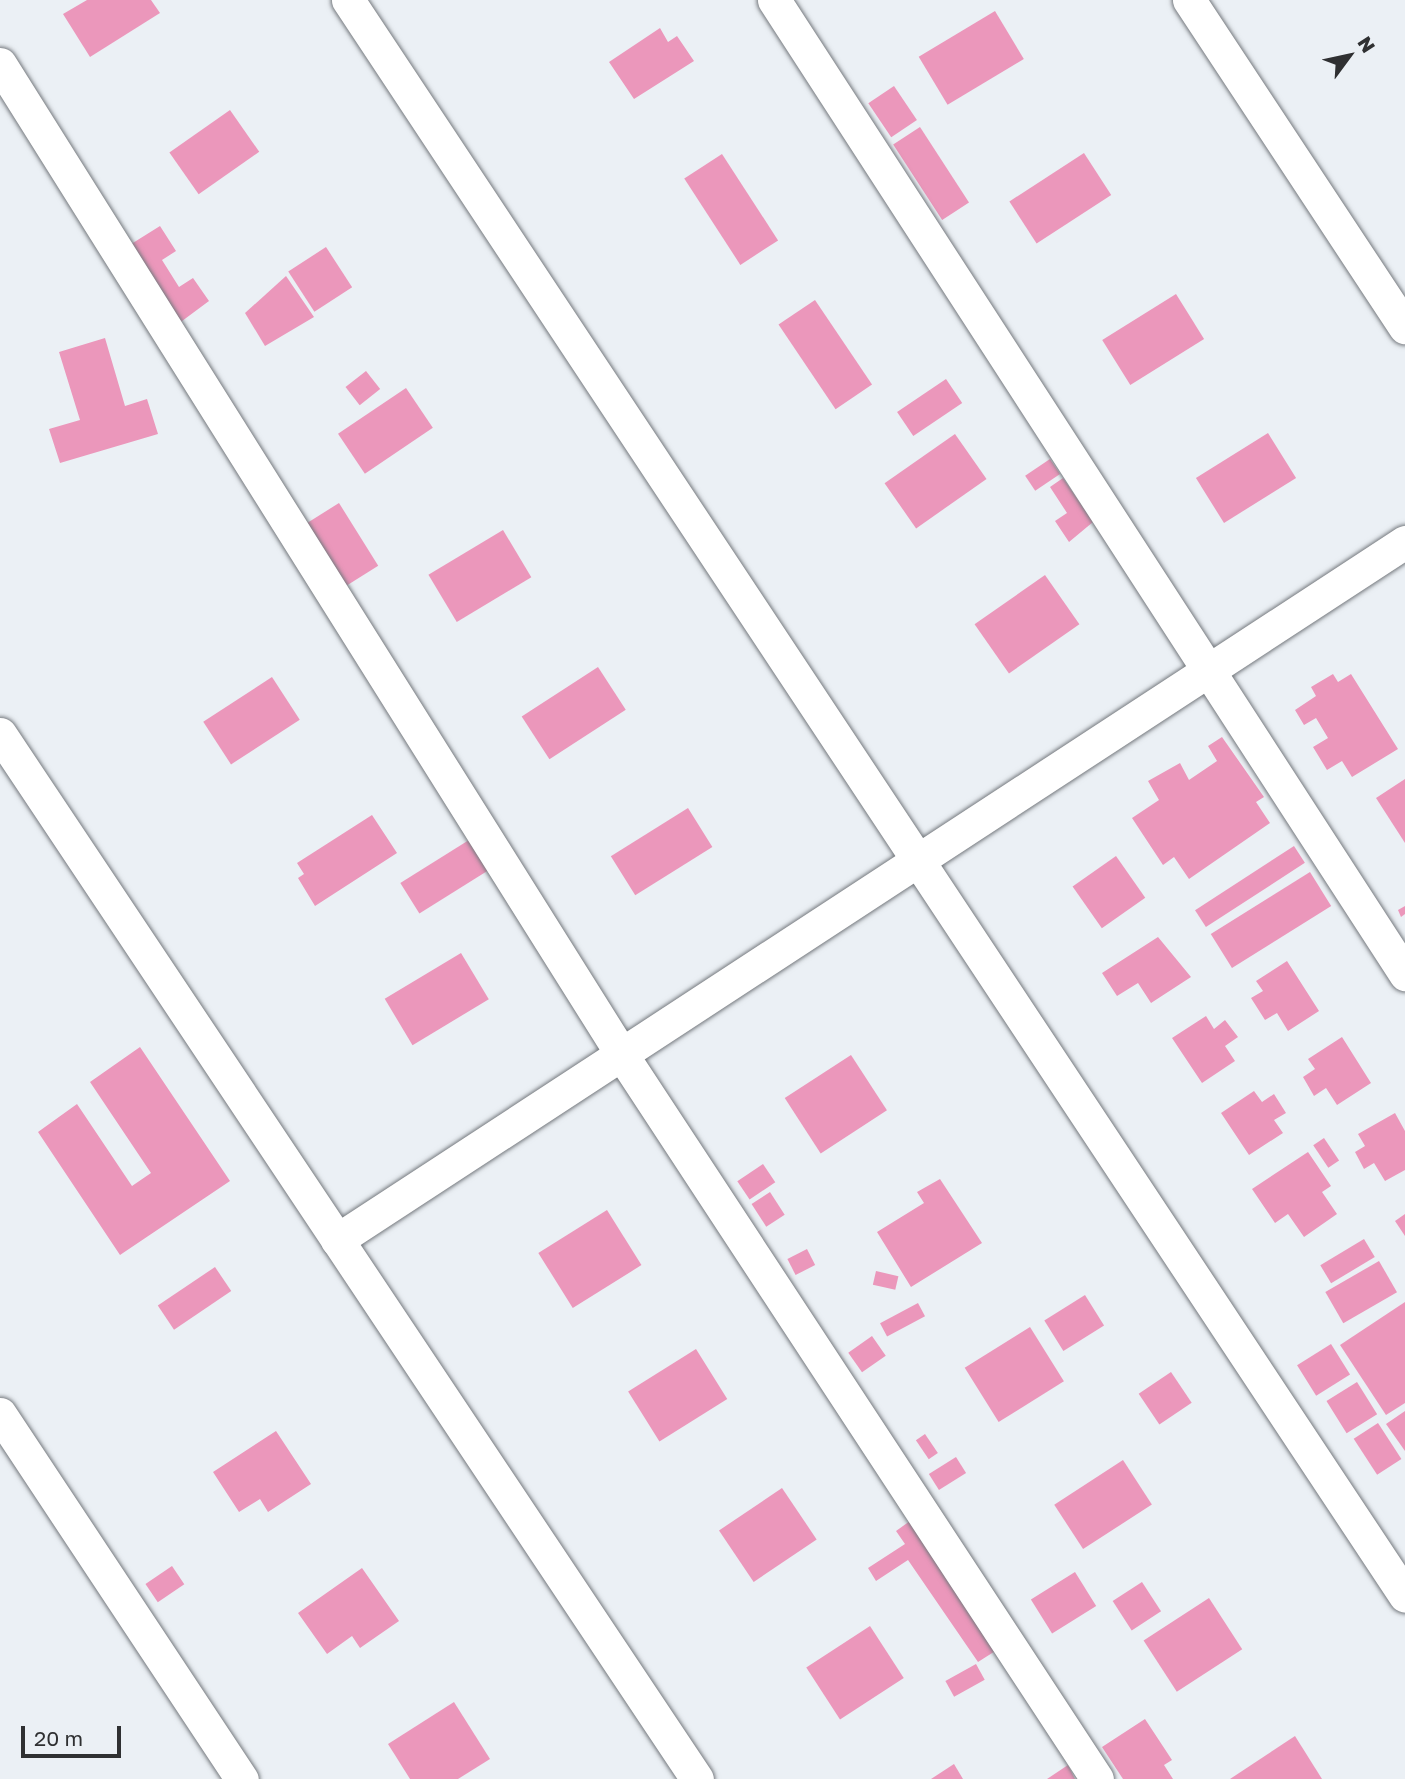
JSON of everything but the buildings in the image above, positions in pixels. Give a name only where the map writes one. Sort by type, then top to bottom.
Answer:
[{"type":"street","points":[[348,0],[922,861],[1405,1596]]},
{"type":"street","points":[[774,0],[1405,974]]},
{"type":"street","points":[[1189,0],[1405,327]]},
{"type":"street","points":[[0,64],[624,1058],[1097,1779]]},
{"type":"street","points":[[337,1240],[624,1058],[1405,542]]},
{"type":"street","points":[[0,734],[697,1779]]},
{"type":"street","points":[[0,1414],[242,1779]]}]
